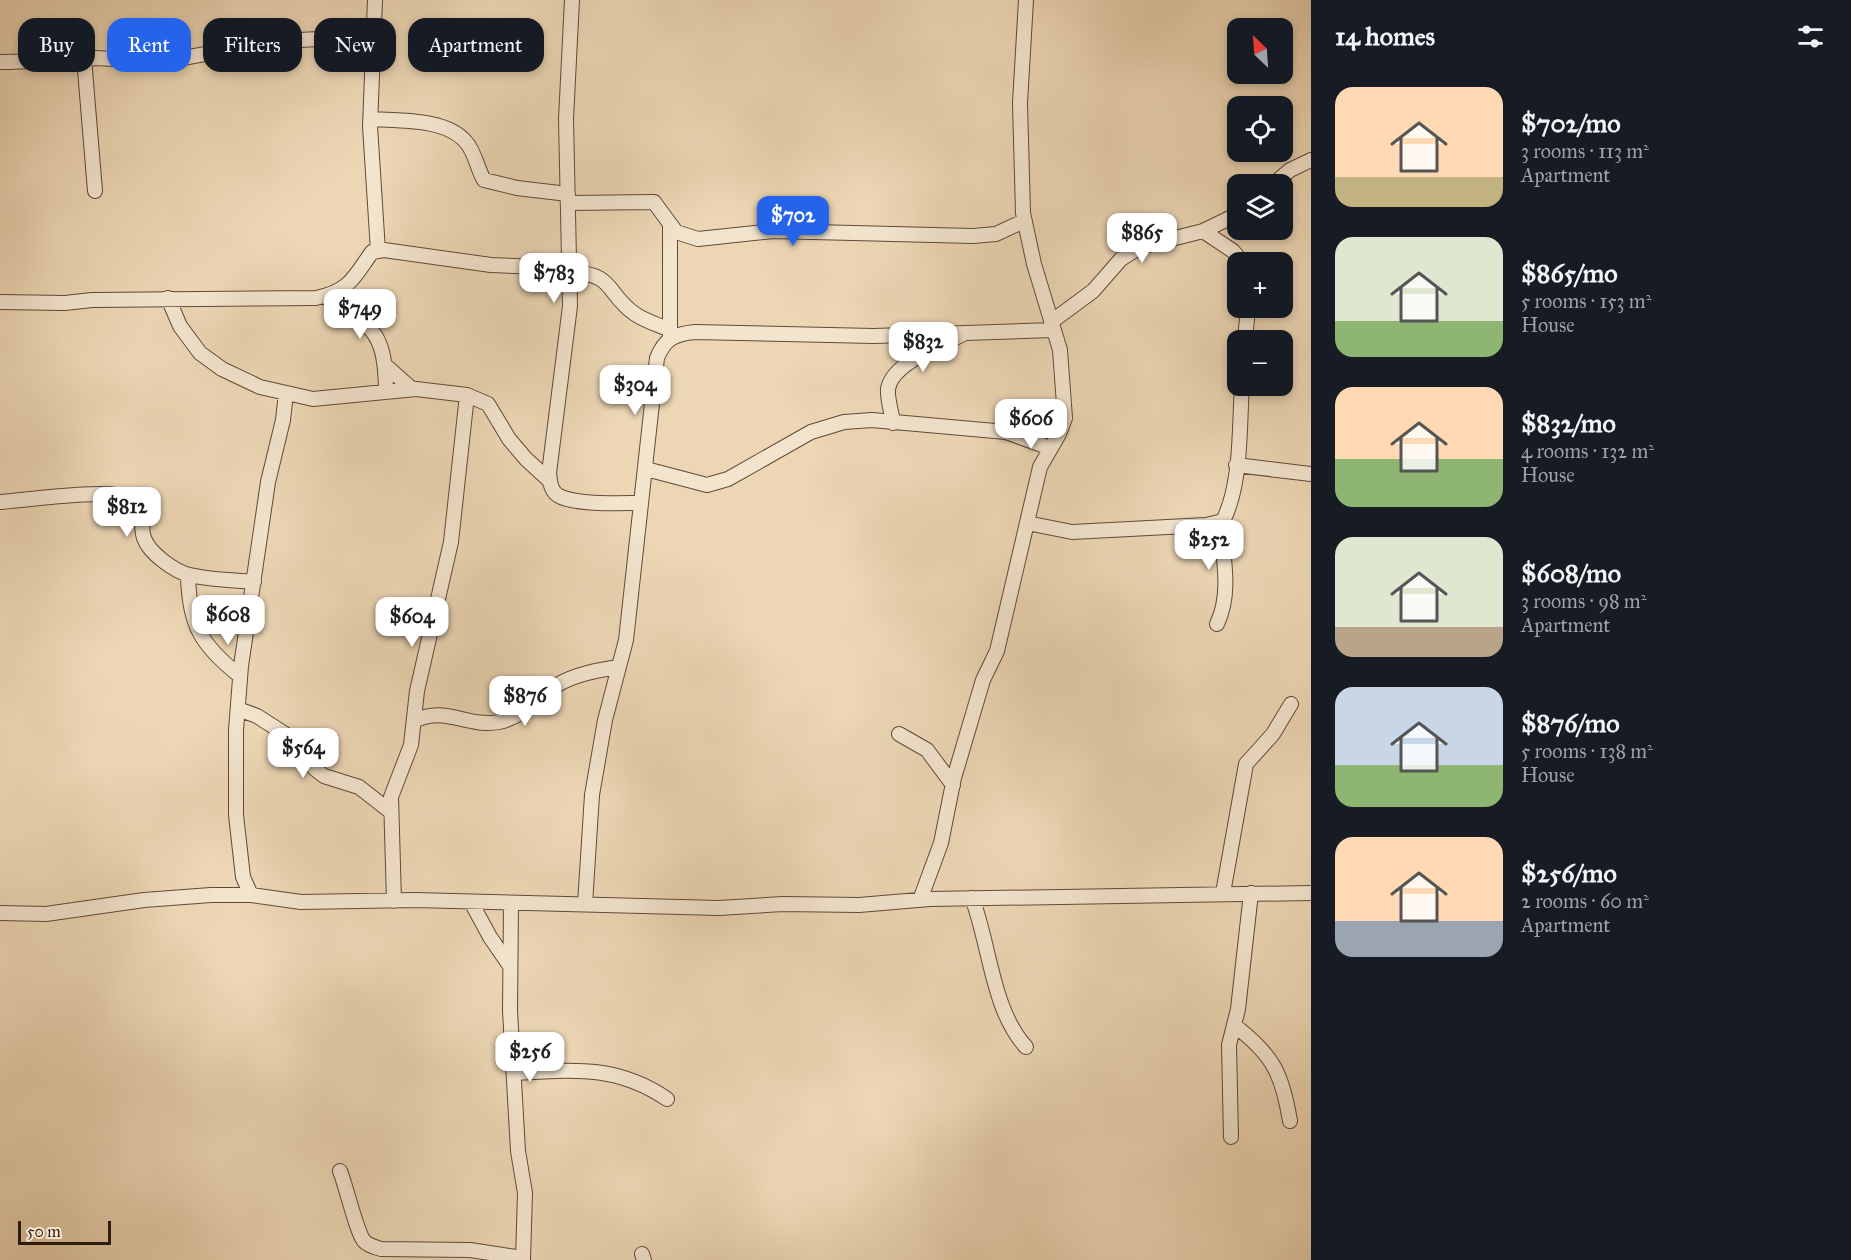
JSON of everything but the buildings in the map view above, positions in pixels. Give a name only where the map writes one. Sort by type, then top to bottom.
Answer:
[{"type":"street","points":[[374,18],[375,0]]},
{"type":"street","points":[[572,0],[566,119],[570,306],[550,465],[550,481],[551,488],[560,497],[610,503],[642,503]]},
{"type":"street","points":[[920,900],[931,876],[953,785],[983,680],[997,651],[1040,467],[1059,434],[1065,418],[1060,350],[1024,221],[1020,103],[1026,0]]},
{"type":"street","points":[[95,58],[176,59],[211,51],[279,41],[314,41]]},
{"type":"street","points":[[0,62],[18,61]]},
{"type":"street","points":[[85,72],[95,191]]},
{"type":"street","points":[[372,72],[371,119],[378,251]]},
{"type":"street","points":[[371,119],[442,127],[466,141],[484,180],[568,198],[646,200],[661,209],[676,232],[698,239],[784,231],[973,236],[996,234],[1024,221]]},
{"type":"street","points":[[1285,174],[1311,160]]},
{"type":"street","points":[[0,302],[65,303],[168,298],[324,297],[348,285],[359,274],[372,252],[413,252],[491,265],[569,270],[596,275],[609,284],[634,314],[670,334],[695,332],[874,336],[965,333],[1052,326],[1087,296],[1120,259],[1140,247],[1203,231],[1227,219]]},
{"type":"street","points":[[585,904],[592,795],[605,720],[626,640],[657,358],[670,334],[670,226]]},
{"type":"street","points":[[1203,231],[1234,252]]},
{"type":"street","points":[[324,297],[356,316],[376,333],[386,366],[386,391]]},
{"type":"street","points":[[168,298],[180,326],[200,353],[222,369],[260,387],[313,399],[412,389],[467,395],[488,404],[509,439],[526,459],[550,481]]},
{"type":"street","points":[[894,423],[888,391],[893,377],[902,366],[965,333]]},
{"type":"street","points":[[386,366],[412,389]]},
{"type":"street","points":[[251,895],[243,877],[236,815],[240,676],[268,482],[283,420],[286,393]]},
{"type":"street","points":[[394,900],[391,797],[407,763],[417,691],[451,542],[467,395]]},
{"type":"street","points":[[1217,624],[1224,609],[1226,596],[1220,522],[1230,506],[1241,441],[1242,396]]},
{"type":"street","points":[[646,469],[707,485],[728,478],[811,432],[843,422],[872,420],[1006,432],[1050,448]]},
{"type":"street","points":[[1236,465],[1311,474]]},
{"type":"street","points":[[0,502],[105,495],[129,498],[140,507],[143,516],[143,536],[156,555],[188,575],[255,582]]},
{"type":"street","points":[[1027,524],[1072,532],[1206,525],[1220,522]]},
{"type":"street","points":[[188,575],[188,604],[194,625],[214,654],[240,676]]},
{"type":"street","points":[[414,721],[426,714],[440,713],[481,723],[501,722],[514,716],[559,684],[584,674],[619,667]]},
{"type":"street","points":[[1223,893],[1246,764],[1273,734],[1291,704]]},
{"type":"street","points":[[238,709],[257,716],[288,736],[315,769],[324,776],[359,787],[391,812]]},
{"type":"street","points":[[898,734],[927,750],[953,785]]},
{"type":"street","points":[[931,876],[940,898]]},
{"type":"street","points":[[1231,1137],[1229,1054],[1238,1009],[1251,893]]},
{"type":"street","points":[[0,914],[46,914],[144,900],[251,895],[301,902],[394,900],[719,908],[783,904],[859,905],[940,898],[1311,893]]},
{"type":"street","points":[[972,898],[982,925],[1009,1024],[1026,1047]]},
{"type":"street","points":[[471,902],[489,937],[510,966]]},
{"type":"street","points":[[340,1171],[350,1197],[357,1230],[369,1245],[381,1249],[470,1250],[523,1259],[525,1193],[519,1167],[513,1073],[511,903]]},
{"type":"street","points":[[1234,1025],[1255,1041],[1276,1066],[1285,1087],[1290,1121]]},
{"type":"street","points":[[513,1073],[593,1070],[650,1087],[667,1099]]}]
